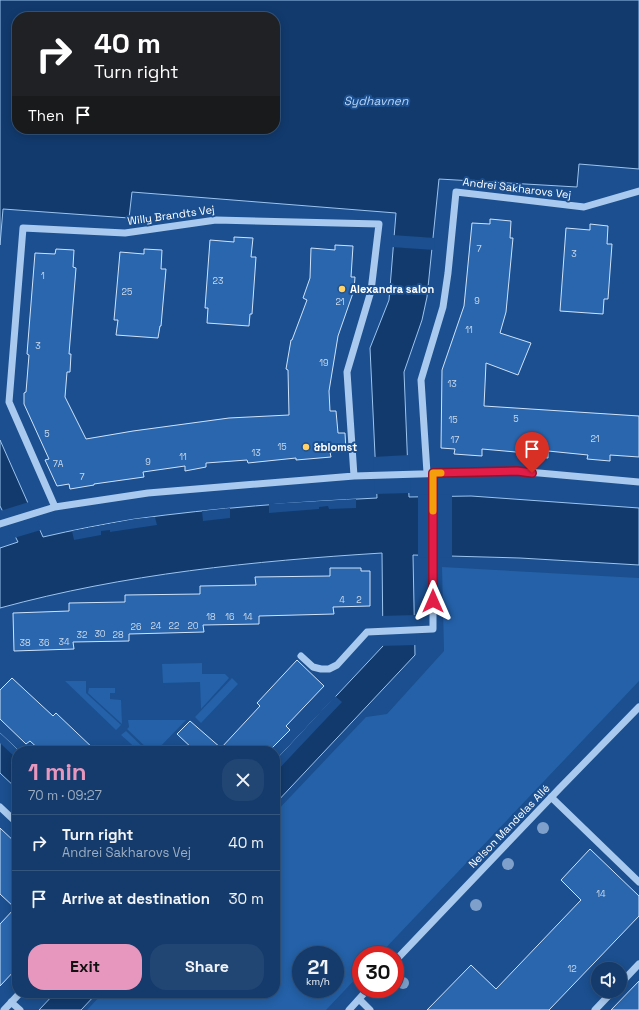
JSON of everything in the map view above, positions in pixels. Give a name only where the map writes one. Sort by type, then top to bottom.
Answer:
[{"type":"street","name":"Andrei Sakharovs Vej","points":[[430,473],[421,380],[443,307],[456,192],[584,207],[639,191]]},
{"type":"street","name":"Willy Brandts Vej","points":[[55,507],[10,402],[23,228],[125,233],[216,220],[379,224],[371,291],[347,372],[354,476]]},
{"type":"street","points":[[2,523],[55,507],[148,493],[354,476],[517,471],[639,482]]},
{"type":"street","points":[[301,656],[313,667],[329,669],[337,665],[367,632],[434,629],[433,494],[430,473]]},
{"type":"street","name":"Nelson Mandelas Allé","points":[[404,952],[639,707]]},
{"type":"street","points":[[551,797],[639,882]]},
{"type":"street","points":[[0,807],[12,818]]},
{"type":"street","points":[[627,977],[639,964]]},
{"type":"street","points":[[4,1010],[15,998]]},
{"type":"street","points":[[594,1010],[606,998]]},
{"type":"street","points":[[349,1010],[359,999],[370,1010]]},
{"type":"street","points":[[11,1002],[20,1010]]},
{"type":"shaded area","points":[[442,567],[639,578],[639,681],[388,946],[352,946],[352,983],[344,991],[344,946],[292,946],[292,998],[337,998],[326,1010],[87,1010],[98,998],[280,998],[280,808],[366,717],[387,714],[444,651]]},
{"type":"shaded area","points":[[202,663],[202,674],[225,674],[229,678],[201,709],[200,682],[163,683],[162,664]]},
{"type":"shaded area","points":[[232,678],[238,684],[201,723],[195,717]]},
{"type":"shaded area","points":[[65,681],[86,681],[86,693],[121,725],[116,730]]},
{"type":"shaded area","points":[[89,688],[115,688],[115,693],[110,693],[110,699],[121,700],[122,724],[88,693]]},
{"type":"shaded area","points":[[128,720],[186,720],[161,746],[145,746],[127,729],[129,727]]},
{"type":"shaded area","points":[[126,731],[142,746],[133,746],[121,735]]},
{"type":"water","name":"Sydhavnen","points":[[0,0],[639,0],[639,169],[579,164],[577,187],[439,179],[427,297],[422,320],[404,372],[409,497],[471,496],[639,508],[639,565],[520,558],[413,555],[415,655],[280,799],[280,756],[383,646],[382,553],[286,560],[190,571],[94,586],[0,608],[0,548],[18,542],[0,506],[0,440],[43,537],[112,523],[165,515],[316,501],[377,498],[370,348],[389,300],[396,213],[132,192],[129,218],[3,209],[0,245]]},
{"type":"water","points":[[0,733],[14,746],[12,746],[12,784],[0,773]]},
{"type":"water","points":[[50,998],[92,998],[81,1010],[39,1010]]},
{"type":"pier","points":[[392,235],[435,238],[434,250],[391,247]]},
{"type":"pier","points":[[409,455],[411,493],[375,494],[373,457]]},
{"type":"pier","points":[[452,494],[452,558],[418,557],[418,495]]},
{"type":"pier","points":[[356,499],[356,508],[329,509],[328,506],[319,507],[319,509],[269,513],[269,504]]},
{"type":"pier","points":[[29,502],[41,530],[14,538],[0,511]]},
{"type":"pier","points":[[230,508],[230,518],[203,521],[202,511]]},
{"type":"pier","points":[[155,517],[157,525],[110,532],[110,530],[101,531],[101,535],[74,540],[72,531],[135,519]]},
{"type":"pier","points":[[416,615],[417,645],[380,646],[380,616]]},
{"type":"pier","points":[[335,696],[342,702],[280,768],[280,756]]},
{"type":"pier","points":[[0,733],[14,746],[12,746],[12,754],[0,743]]},
{"type":"building","points":[[490,219],[511,221],[510,238],[513,238],[506,312],[500,333],[531,343],[518,375],[486,363],[484,406],[639,416],[639,457],[610,455],[610,461],[587,459],[588,455],[548,451],[548,458],[527,456],[527,453],[482,449],[482,456],[454,454],[455,449],[441,448],[442,370],[464,306],[472,223],[490,224]]},
{"type":"building","points":[[590,224],[608,226],[607,244],[612,244],[608,299],[604,299],[603,314],[560,311],[566,228],[590,230]]},
{"type":"building","points":[[234,237],[253,238],[251,257],[256,257],[252,314],[250,314],[249,326],[207,323],[208,308],[205,308],[210,240],[234,242]]},
{"type":"building","points":[[335,245],[353,246],[351,277],[355,277],[354,290],[338,336],[329,391],[330,411],[336,411],[338,433],[345,433],[346,451],[330,452],[331,457],[296,460],[296,458],[248,463],[247,460],[206,463],[206,467],[185,471],[185,466],[143,472],[144,477],[70,489],[69,484],[57,486],[45,460],[49,459],[24,404],[29,355],[27,354],[35,253],[55,254],[56,249],[74,250],[73,267],[76,268],[69,354],[71,354],[70,372],[67,372],[65,397],[86,439],[229,418],[289,415],[288,370],[286,369],[291,340],[307,300],[303,298],[310,278],[311,248],[335,250]]},
{"type":"building","points":[[144,249],[162,250],[161,269],[166,269],[161,326],[158,338],[116,335],[118,320],[114,320],[120,252],[144,254]]},
{"type":"building","points":[[330,568],[361,568],[361,571],[370,571],[370,606],[333,607],[334,614],[259,616],[259,624],[203,625],[204,632],[129,634],[129,641],[73,642],[74,649],[14,651],[13,613],[69,611],[69,603],[125,602],[125,595],[200,594],[200,586],[256,585],[255,577],[330,576]]},
{"type":"building","points":[[297,660],[324,686],[286,726],[290,730],[274,746],[223,746],[260,706],[257,703]]},
{"type":"building","points":[[12,678],[53,716],[56,713],[91,746],[36,746],[30,741],[26,744],[0,719],[0,690]]},
{"type":"building","points":[[190,721],[219,746],[190,746],[177,734]]},
{"type":"building","points":[[0,828],[12,839],[12,905],[0,894]]},
{"type":"building","points":[[590,849],[639,896],[639,916],[595,962],[591,962],[591,966],[549,1010],[427,1010],[471,965],[496,989],[581,900],[561,880]]},
{"type":"building","points":[[12,911],[12,973],[0,986],[0,924]]},
{"type":"building","points":[[639,981],[639,1010],[611,1010],[623,998],[627,998],[627,993]]},
{"type":"slow traffic","points":[[433,511],[433,473],[441,473]]},
{"type":"place","name":"Alexandra salon","points":[[342,289]]},
{"type":"place","name":"&blomst","points":[[306,447]]},
{"type":"route","points":[[433,601],[433,473],[517,471],[532,473]]}]
